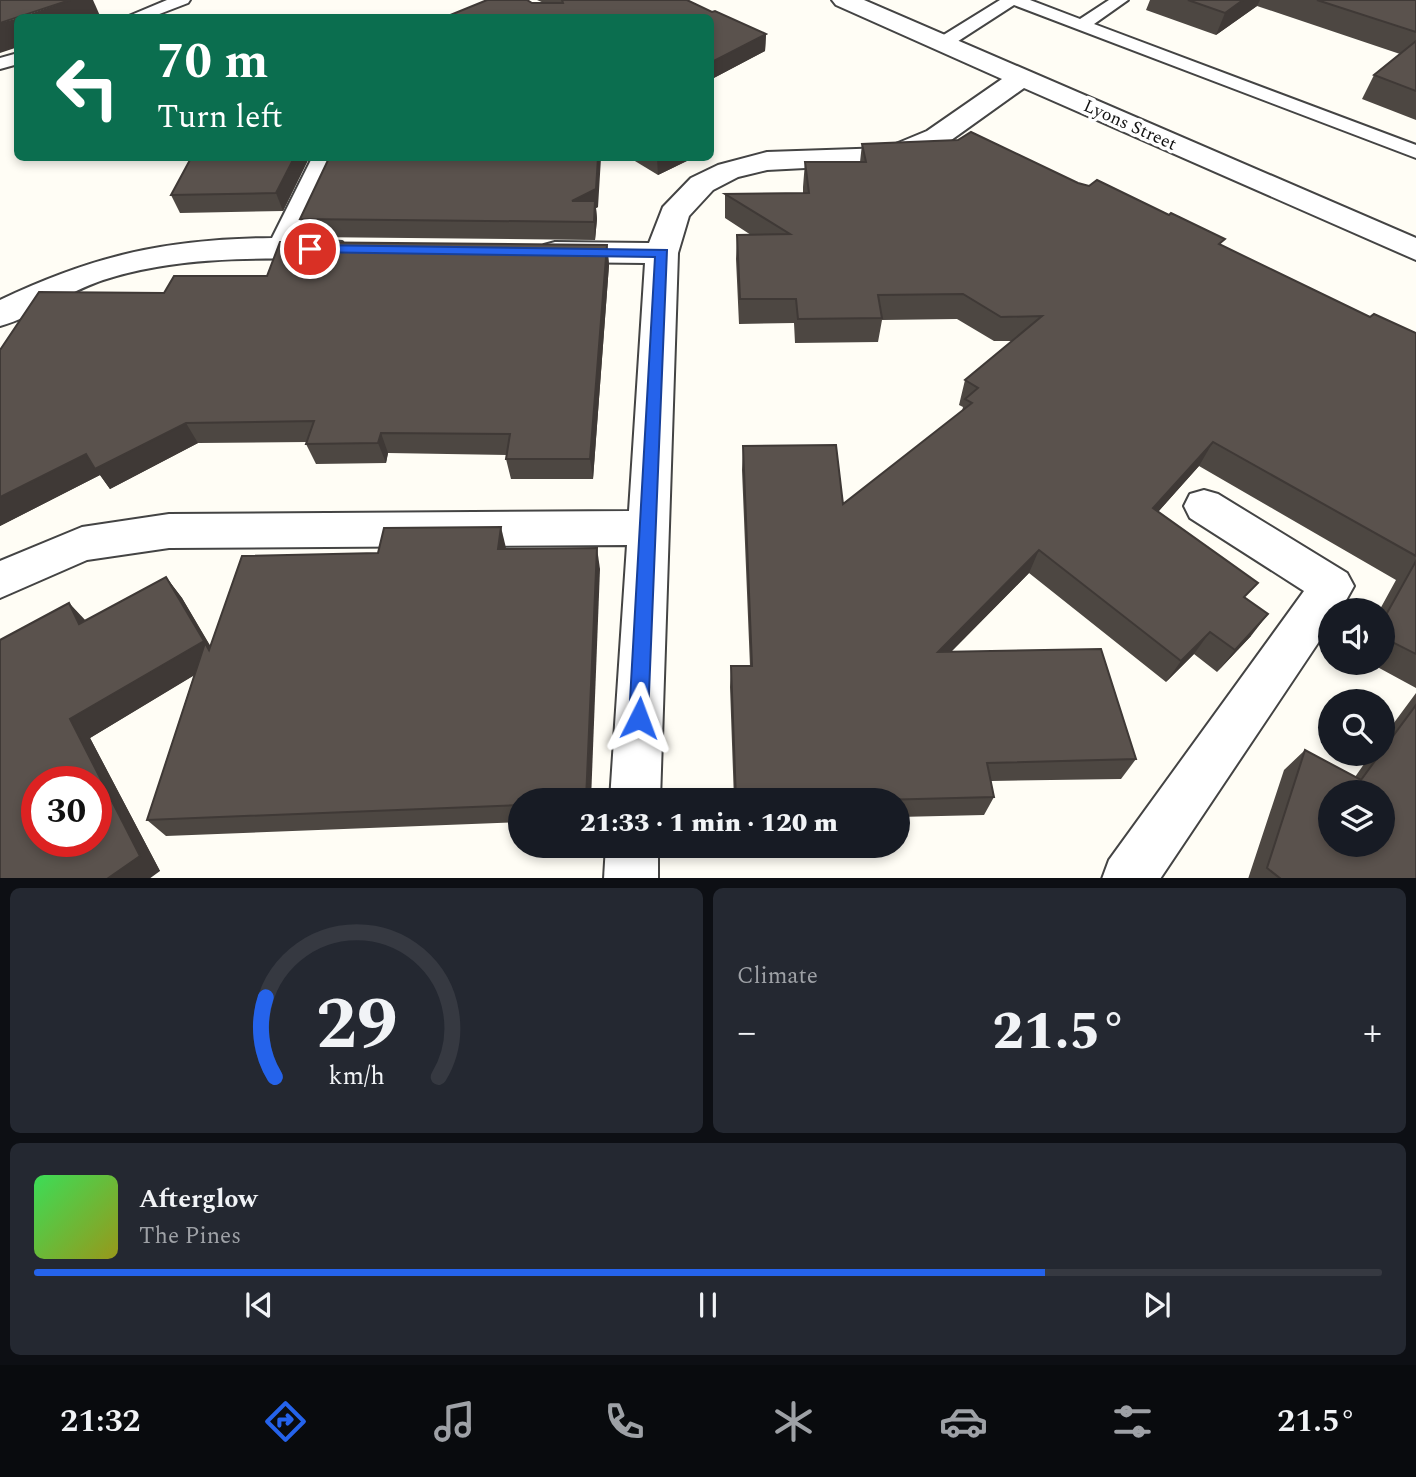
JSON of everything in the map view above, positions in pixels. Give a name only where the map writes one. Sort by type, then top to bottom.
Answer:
[{"type":"street","name":"Lyons Street","points":[[844,0],[1416,250]]},
{"type":"street","points":[[636,788],[662,253],[674,214],[702,184],[729,171],[767,161],[891,157],[937,137],[1021,78]]},
{"type":"street","points":[[283,249],[325,161]]},
{"type":"street","points":[[0,314],[88,274],[153,256],[218,250],[365,250]]},
{"type":"street","points":[[527,251],[662,253]]},
{"type":"street","points":[[1128,878],[1332,586],[1204,506]]},
{"type":"street","points":[[0,580],[82,544],[169,531],[648,528]]},
{"type":"street","points":[[631,878],[632,858]]},
{"type":"lane","points":[[149,5],[182,0]]},
{"type":"lane","points":[[943,43],[1013,0],[1083,24],[1416,152]]},
{"type":"lane","points":[[1083,24],[1120,0]]},
{"type":"building","points":[[0,0],[70,0],[27,14],[14,14],[14,18],[0,23]]},
{"type":"building","points":[[487,0],[563,3],[562,0],[687,0],[766,34],[714,61],[714,14],[453,14]]},
{"type":"building","points":[[1188,0],[1243,0],[1225,13]]},
{"type":"building","points":[[1317,0],[1416,0],[1416,32]]},
{"type":"building","points":[[1416,41],[1416,91],[1374,75]]},
{"type":"building","points":[[971,132],[1078,183],[1089,186],[1097,180],[1225,239],[1219,244],[1370,317],[1374,314],[1416,333],[1416,556],[1213,442],[1153,508],[1258,583],[1244,597],[1268,614],[1235,650],[1210,632],[1181,661],[1039,550],[938,652],[1101,649],[1136,759],[987,763],[994,797],[910,799],[910,788],[736,788],[731,666],[752,666],[743,446],[836,445],[843,504],[972,403],[965,399],[978,388],[965,380],[1042,316],[1001,317],[963,294],[878,295],[882,318],[798,319],[796,299],[740,299],[737,235],[790,234],[725,194],[809,193],[805,162],[866,162],[862,144],[958,140]]},
{"type":"building","points":[[189,161],[292,161],[276,193],[171,195]]},
{"type":"building","points":[[328,161],[598,161],[596,189],[572,201],[595,201],[594,222],[300,219]]},
{"type":"building","points":[[280,242],[607,245],[590,459],[506,459],[510,434],[381,433],[378,443],[306,444],[314,421],[186,423],[95,469],[86,454],[0,497],[0,350],[39,292],[164,293],[174,276],[267,276]]},
{"type":"building","points":[[501,527],[498,549],[597,548],[587,788],[508,788],[508,805],[147,820],[205,643],[209,650],[242,556],[378,553],[384,528]]},
{"type":"building","points":[[1416,561],[1416,654],[1395,644],[1395,599]]},
{"type":"building","points":[[166,577],[204,641],[70,719],[94,766],[21,766],[21,857],[112,857],[112,801],[140,856],[108,878],[0,878],[0,640],[69,603],[79,624]]},
{"type":"building","points":[[1416,705],[1416,878],[1280,878],[1267,868],[1305,750],[1318,757],[1318,766],[1335,766],[1361,780],[1371,766],[1395,766],[1395,733]]},
{"type":"route","points":[[310,249],[662,253],[639,718]]}]
